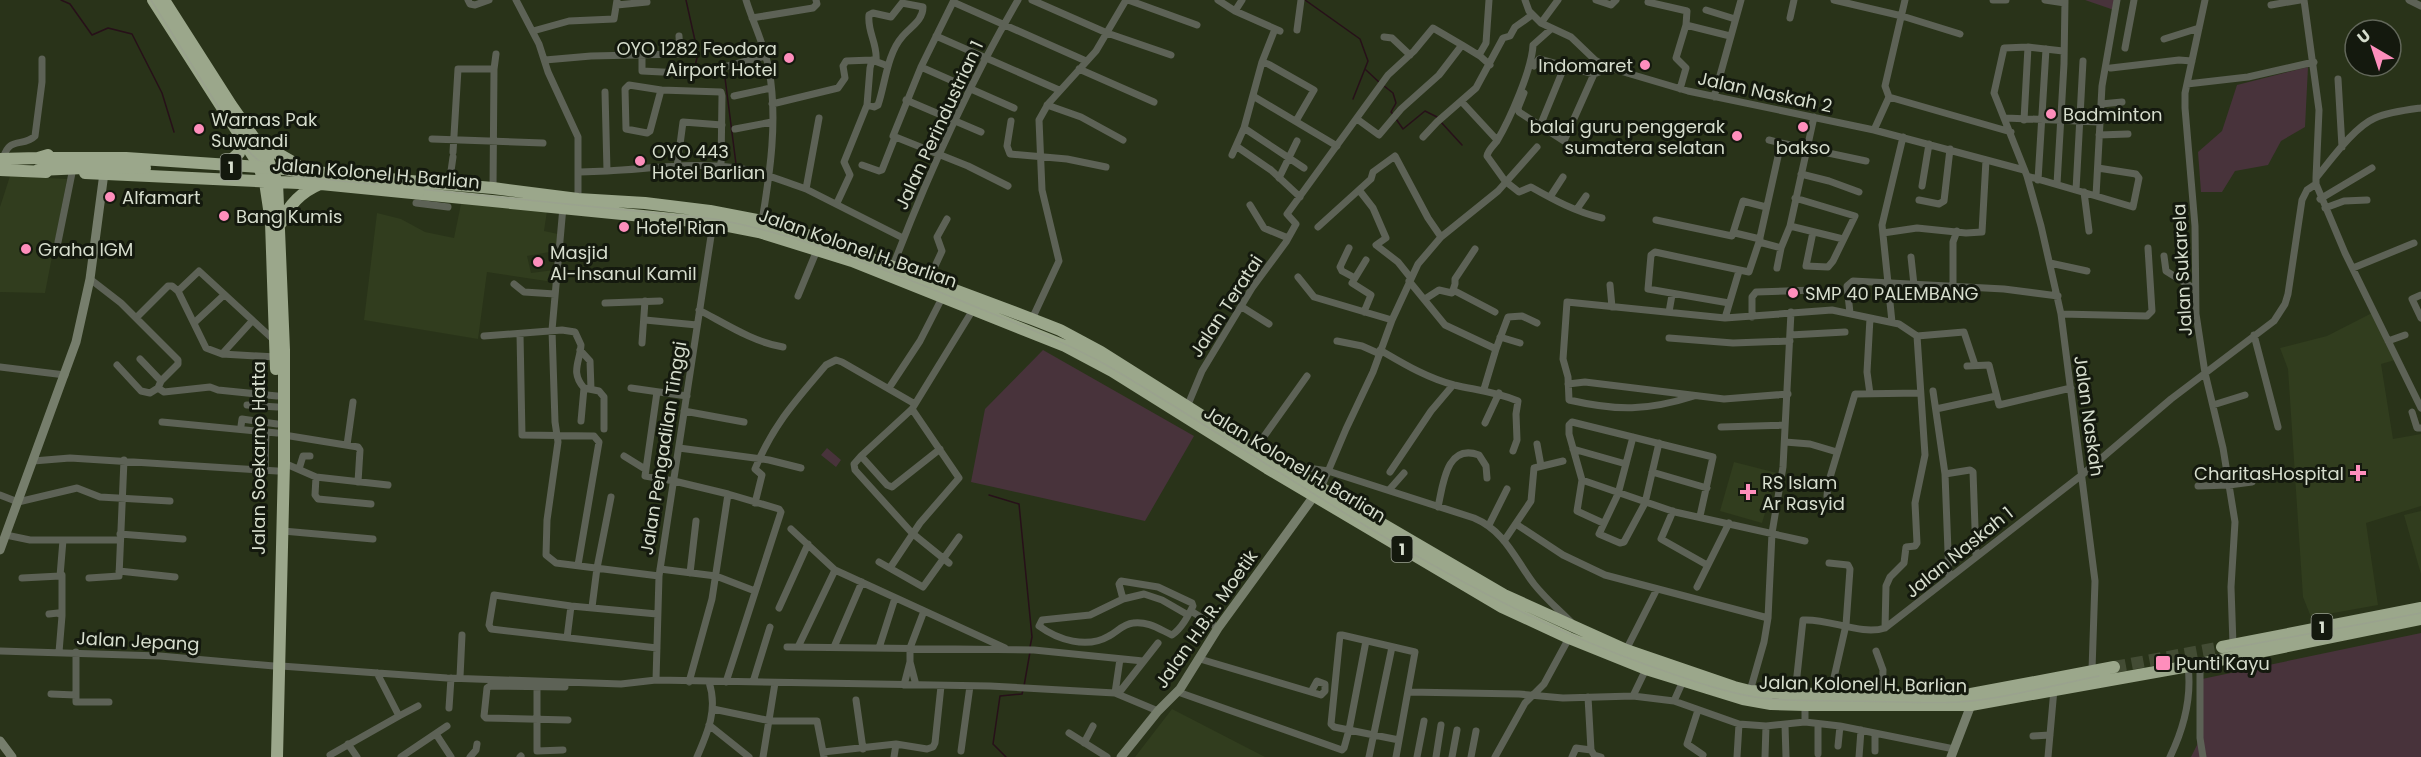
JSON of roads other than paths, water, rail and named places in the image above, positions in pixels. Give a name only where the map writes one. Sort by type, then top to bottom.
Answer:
[{"type":"highway","points":[[153,0],[241,140],[264,164]]},
{"type":"highway","points":[[165,0],[254,140],[264,164]]},
{"type":"highway","points":[[222,179],[226,169],[226,160],[239,153],[241,140]]},
{"type":"highway","points":[[254,140],[296,164],[291,172],[295,183]]},
{"type":"highway","name":"1","points":[[38,164],[51,154],[109,152],[226,160]]},
{"type":"highway","name":"1","points":[[1,163],[38,164],[126,158],[273,168],[423,193],[449,185],[493,188],[578,199],[645,203],[710,211],[762,221],[805,234],[929,279],[1032,319],[1051,333],[1101,352],[1284,465],[1318,492],[1479,587],[1574,634],[1750,691],[1882,697],[1971,694],[2114,667]]},
{"type":"highway","name":"1","points":[[1,163],[21,159],[72,173],[222,179]]},
{"type":"highway","name":"Jalan Kolonel H. Barlian","points":[[226,160],[264,164],[296,164],[409,176],[423,193]]},
{"type":"highway","name":"Jalan Soekarno Hatta","points":[[264,164],[271,182],[280,225],[284,350],[276,431]]},
{"type":"highway","name":"Jalan Kolonel H. Barlian","points":[[222,179],[321,184],[423,193],[713,223],[759,232],[817,250],[974,308],[1051,333],[1196,426],[1318,492]]},
{"type":"highway","points":[[239,180],[268,202]]},
{"type":"highway","name":"Jalan Soekarno Hatta","points":[[271,182],[268,202],[271,222],[277,401],[277,757]]},
{"type":"highway","points":[[280,225],[296,199],[321,184]]},
{"type":"highway","name":"Jalan Soekarno Hatta","points":[[276,468],[283,531],[278,577]]},
{"type":"highway","name":"Jalan Soekarno Hatta","points":[[271,757],[277,666],[277,604]]},
{"type":"highway","name":"1","points":[[2228,646],[2421,608]]},
{"type":"highway","name":"Jalan Kolonel H. Barlian","points":[[1574,634],[1646,669],[1743,699],[1771,704],[1805,705],[1971,705],[2194,665],[2421,619]]},
{"type":"street","points":[[468,0],[472,5],[489,0]]},
{"type":"street","points":[[516,0],[533,31],[548,72],[578,137],[580,172],[578,199]]},
{"type":"street","points":[[746,0],[765,56],[771,88],[770,176],[762,221]]},
{"type":"street","points":[[752,18],[813,8],[817,4],[816,0]]},
{"type":"street","name":"Jalan Perindustrian 1","points":[[893,266],[903,238],[970,89],[1018,0]]},
{"type":"street","points":[[1032,0],[1107,33],[1170,55]]},
{"type":"street","points":[[1032,319],[1059,261],[1042,190],[1039,120],[1047,105],[1096,51],[1127,0],[1197,24]]},
{"type":"street","points":[[1218,0],[1235,11],[1277,30],[1262,62],[1244,128],[1232,155]]},
{"type":"street","points":[[1235,11],[1242,0]]},
{"type":"street","points":[[1479,55],[1485,45],[1488,0]]},
{"type":"street","name":"Jalan Naskah 2","points":[[1525,0],[1532,15],[1540,23],[1571,37],[1595,60],[1610,68],[1680,89],[1874,130],[1950,149],[2025,173],[2038,180],[2133,207],[2139,178],[2136,174],[2098,168]]},
{"type":"street","points":[[1540,23],[1558,0]]},
{"type":"street","points":[[1596,0],[1611,5],[1616,0]]},
{"type":"street","points":[[1714,97],[1741,0]]},
{"type":"street","points":[[1790,18],[1794,0]]},
{"type":"street","points":[[1834,0],[1902,16],[1960,34]]},
{"type":"street","points":[[1874,130],[1889,97],[1885,86],[1905,0]]},
{"type":"street","points":[[1993,0],[2006,0]]},
{"type":"street","points":[[2045,0],[2065,2],[2057,184]]},
{"type":"street","points":[[2096,196],[2102,86],[2117,0]]},
{"type":"street","points":[[2125,48],[2134,0]]},
{"type":"street","name":"Jalan Sukarela","points":[[2205,0],[2187,84],[2185,108],[2195,226],[2194,289],[2205,373],[2235,522],[2228,646]]},
{"type":"street","points":[[2271,5],[2302,0],[2314,62],[2319,110],[2316,181],[2320,199],[2421,408]]},
{"type":"street","points":[[2409,0],[2418,3]]},
{"type":"street","points":[[1008,186],[940,154],[895,138],[892,134],[953,1],[1086,61]]},
{"type":"street","points":[[1297,30],[1301,1]]},
{"type":"street","points":[[533,31],[569,21],[614,19],[617,2],[647,2]]},
{"type":"street","points":[[1648,2],[1687,10],[1686,25],[1676,58],[1686,68],[1680,89]]},
{"type":"street","points":[[837,203],[850,173],[844,162],[867,105],[870,68],[874,61],[875,45],[868,27],[869,15],[873,13],[891,17],[902,3],[923,7],[918,21],[900,40],[888,66],[878,105],[874,107],[867,105]]},
{"type":"street","points":[[1706,10],[1736,19]]},
{"type":"street","points":[[1423,137],[1476,88],[1503,38],[1510,36],[1515,27],[1532,15]]},
{"type":"street","points":[[2116,15],[2132,16]]},
{"type":"street","points":[[1686,25],[1730,36]]},
{"type":"street","points":[[1236,146],[1270,170],[1300,197],[1388,75],[1410,55],[1433,28],[1479,55],[1490,65]]},
{"type":"street","points":[[2164,39],[2199,28]]},
{"type":"street","points":[[1551,29],[1533,45],[1533,56],[1528,71],[1497,141],[1486,156],[1505,181],[1519,192],[1531,187],[1561,205],[1577,209],[1583,214],[1602,218]]},
{"type":"street","points":[[545,60],[591,56],[681,54],[680,36]]},
{"type":"street","points":[[936,36],[1059,90]]},
{"type":"street","points":[[1384,37],[1392,38],[1410,55]]},
{"type":"street","points":[[1357,119],[1378,136],[1412,99],[1439,75],[1462,45]]},
{"type":"street","name":"Jalan Naskah","points":[[2028,47],[2008,47],[2002,51],[1995,93],[2025,173],[2058,296],[2083,474],[2095,581],[2092,670]]},
{"type":"street","points":[[2024,120],[2028,47],[2062,51]]},
{"type":"street","points":[[2038,180],[2046,49]]},
{"type":"street","points":[[493,188],[496,54]]},
{"type":"street","points":[[642,55],[642,71],[682,73]]},
{"type":"street","points":[[724,67],[765,56]]},
{"type":"street","points":[[1,163],[6,149],[14,142],[32,139],[35,136],[42,82],[42,59]]},
{"type":"street","points":[[1594,74],[1565,141],[1520,114],[1518,109],[1536,61],[1539,59],[1594,74],[1610,68]]},
{"type":"street","points":[[2111,68],[2179,60],[2192,61]]},
{"type":"street","points":[[772,104],[838,88],[845,78],[844,63],[874,61],[888,66]]},
{"type":"street","points":[[2083,61],[2079,122],[2080,191],[2089,231]]},
{"type":"street","points":[[1262,62],[1314,90],[1296,121]]},
{"type":"street","points":[[2187,84],[2227,81],[2314,62]]},
{"type":"street","points":[[1540,126],[1564,65]]},
{"type":"street","points":[[921,67],[1014,108]]},
{"type":"street","points":[[449,185],[458,69],[494,69]]},
{"type":"street","points":[[1079,69],[1154,102]]},
{"type":"street","points":[[2338,79],[2342,147]]},
{"type":"street","points":[[661,90],[650,131],[647,133],[626,129],[626,87],[629,85],[661,90],[721,92],[720,167]]},
{"type":"street","points":[[734,96],[771,88]]},
{"type":"street","points":[[605,92],[607,171]]},
{"type":"street","points":[[1253,96],[1337,146]]},
{"type":"street","points":[[1889,97],[2011,132]]},
{"type":"street","points":[[906,100],[981,132]]},
{"type":"street","points":[[1461,101],[1497,141]]},
{"type":"street","points":[[2101,104],[2122,102]]},
{"type":"street","points":[[1047,105],[1081,117],[1123,140]]},
{"type":"street","name":"Jalan Naskah 1","points":[[1885,628],[2083,474],[2152,414],[2274,321],[2285,304],[2295,256],[2302,200],[2307,190],[2342,147],[2376,118],[2421,108]]},
{"type":"street","points":[[1777,268],[1790,226],[1814,117]]},
{"type":"street","points":[[806,189],[819,118]]},
{"type":"street","points":[[2006,118],[2099,122]]},
{"type":"street","points":[[1011,121],[1008,152],[1106,166]]},
{"type":"street","points":[[677,167],[683,122],[722,125]]},
{"type":"street","points":[[735,129],[772,122]]},
{"type":"street","points":[[1244,128],[1304,168]]},
{"type":"street","points":[[2099,135],[2128,134]]},
{"type":"street","points":[[1892,322],[1882,221],[1902,137]]},
{"type":"street","points":[[862,165],[882,170],[895,138]]},
{"type":"street","points":[[432,139],[543,143]]},
{"type":"street","points":[[1769,140],[1866,161]]},
{"type":"street","points":[[21,141],[21,159]]},
{"type":"street","points":[[1279,178],[1297,141]]},
{"type":"street","points":[[1729,303],[1647,288],[1653,253],[1739,271],[1750,271],[1760,240],[1781,143]]},
{"type":"street","points":[[1922,186],[1929,144]]},
{"type":"street","points":[[1318,492],[1380,352],[1409,279],[1429,249],[1496,193],[1537,147]]},
{"type":"street","points":[[1919,200],[1939,204],[1944,201],[1950,149]]},
{"type":"street","points":[[1318,227],[1371,179],[1373,172],[1395,156],[1428,218],[1441,237]]},
{"type":"street","points":[[1883,233],[1909,231],[1917,228],[1977,233],[1983,231],[1986,160]]},
{"type":"street","points":[[580,172],[677,167],[743,169],[806,189],[903,238]]},
{"type":"street","points":[[2320,199],[2372,168]]},
{"type":"street","points":[[58,242],[72,173]]},
{"type":"street","points":[[0,550],[76,342],[90,279],[104,173]]},
{"type":"street","points":[[1801,174],[1859,192]]},
{"type":"street","points":[[1550,197],[1563,177]]},
{"type":"street","points":[[1359,190],[1373,208],[1386,238],[1376,245],[1398,262],[1447,327],[1496,349]]},
{"type":"street","points":[[423,193],[448,207]]},
{"type":"street","points":[[1577,209],[1586,196]]},
{"type":"street","name":"Jalan Teratai","points":[[1187,407],[1202,371],[1257,281],[1296,224],[1287,215],[1300,197]]},
{"type":"street","points":[[1795,198],[1855,216],[1831,265],[1822,268],[1808,267],[1806,263],[1814,232]]},
{"type":"street","points":[[2325,208],[2344,201],[2367,200]]},
{"type":"street","points":[[1735,233],[1743,201],[1766,207]]},
{"type":"street","points":[[1250,205],[1266,229],[1288,238]]},
{"type":"street","points":[[562,207],[552,330],[555,422],[558,434],[545,537],[546,555],[556,563],[578,566],[716,576],[755,591]]},
{"type":"street","points":[[929,279],[942,251],[937,237],[947,219]]},
{"type":"street","points":[[1656,220],[1730,236],[1735,233],[1781,249]]},
{"type":"street","name":"Jalan Pengadilan Tinggi","points":[[656,680],[659,572],[713,223]]},
{"type":"street","points":[[1790,226],[1843,239]]},
{"type":"street","points":[[1953,286],[1953,242],[1957,231]]},
{"type":"street","points":[[2353,268],[2414,243]]},
{"type":"street","points":[[1349,248],[1340,267],[1342,271],[1355,278]]},
{"type":"street","points":[[2061,314],[2151,315],[2148,248]]},
{"type":"street","points":[[1453,291],[1455,279],[1475,249]]},
{"type":"street","points":[[798,297],[817,250]]},
{"type":"street","points":[[2164,256],[2166,271],[2194,289]]},
{"type":"street","points":[[1911,257],[1914,285]]},
{"type":"street","points":[[1364,312],[1371,296],[1353,285],[1366,261]]},
{"type":"street","points":[[2050,263],[2087,271]]},
{"type":"street","points":[[178,291],[199,271],[275,342]]},
{"type":"street","points":[[1725,318],[1739,271]]},
{"type":"street","points":[[1298,277],[1314,297],[1392,320]]},
{"type":"street","points":[[90,279],[136,318],[178,360],[178,364],[150,393],[141,391],[117,365]]},
{"type":"street","points":[[1850,313],[1847,286],[1850,282],[1953,286],[2058,296]]},
{"type":"street","points":[[514,284],[524,292],[555,294]]},
{"type":"street","points":[[1610,285],[1612,307]]},
{"type":"street","points":[[136,318],[168,286],[172,286],[178,291],[206,348],[222,354],[276,357]]},
{"type":"street","points":[[1425,299],[1439,290],[1450,293],[1453,291],[1495,312]]},
{"type":"street","points":[[1752,317],[1752,297],[1756,292],[1816,290]]},
{"type":"street","points":[[1669,312],[1672,294]]},
{"type":"street","points":[[194,323],[224,295]]},
{"type":"street","points":[[2421,295],[2412,299],[2421,318]]},
{"type":"street","points":[[888,388],[920,341],[943,296]]},
{"type":"street","points":[[642,343],[645,301]]},
{"type":"street","points":[[605,303],[660,302]]},
{"type":"street","points":[[1694,396],[1670,404],[1611,409],[1569,399],[1563,359],[1567,302],[1725,318],[1832,310],[1892,322],[1907,328],[1917,336],[1964,332],[1971,366],[1989,365],[2000,405],[2071,388]]},
{"type":"street","points":[[1242,307],[1269,324]]},
{"type":"street","points":[[949,563],[912,533],[855,470],[854,464],[914,407],[974,308]]},
{"type":"street","points":[[699,310],[769,345],[783,347]]},
{"type":"street","points":[[1750,691],[1764,642],[1768,618],[1772,533],[1783,474],[1791,312]]},
{"type":"street","points":[[1484,389],[1500,337],[1510,316],[1522,316],[1537,323]]},
{"type":"street","points":[[1870,318],[1867,372],[1870,394]]},
{"type":"street","points":[[645,320],[697,325]]},
{"type":"street","points":[[222,354],[252,321]]},
{"type":"street","points":[[484,336],[572,330],[577,335],[580,350],[576,364],[578,378],[588,389],[599,391],[604,397],[604,429]]},
{"type":"street","points":[[1669,338],[1726,343],[1845,332]]},
{"type":"street","points":[[520,334],[521,433],[523,435],[594,435],[599,442],[578,566]]},
{"type":"street","points":[[2254,335],[2278,427]]},
{"type":"street","points":[[2388,341],[2405,335]]},
{"type":"street","points":[[1795,693],[1803,620],[1846,625],[1871,631],[1885,628],[1886,583],[1904,563],[1906,547],[1915,546],[1917,543],[1915,503],[1925,455],[1917,336]]},
{"type":"street","points":[[1500,337],[1520,343]]},
{"type":"street","points":[[1337,341],[1380,352],[1413,369],[1453,385],[1484,389],[1519,402],[1517,440],[1513,451]]},
{"type":"street","points":[[580,350],[590,361],[588,389],[581,421]]},
{"type":"street","points":[[140,359],[164,392],[210,387],[277,401]]},
{"type":"street","points":[[755,503],[762,476],[755,470],[758,459],[777,424],[826,364],[836,360],[842,362],[888,388],[914,407],[958,474],[958,480],[912,533],[890,568]]},
{"type":"street","points":[[0,367],[65,375]]},
{"type":"street","points":[[1255,449],[1307,376]]},
{"type":"street","points":[[1568,384],[1585,381],[1724,399],[1788,394]]},
{"type":"street","points":[[1390,472],[1431,411],[1453,385]]},
{"type":"street","points":[[631,388],[687,396]]},
{"type":"street","points":[[1934,391],[1945,474],[1949,577]]},
{"type":"street","points":[[657,392],[645,469],[646,478],[674,481],[728,494],[779,509],[781,512],[726,682]]},
{"type":"street","points":[[1485,423],[1498,393]]},
{"type":"street","points":[[1827,496],[1828,484],[1855,395],[1920,393]]},
{"type":"street","points":[[2212,405],[2245,395]]},
{"type":"street","points":[[1936,409],[1996,396]]},
{"type":"street","points":[[247,405],[277,401]]},
{"type":"street","points":[[347,445],[353,402]]},
{"type":"street","points":[[684,411],[744,422]]},
{"type":"street","points":[[2412,412],[2414,422],[2418,428],[2421,428]]},
{"type":"street","points":[[241,426],[242,419],[276,431]]},
{"type":"street","points":[[162,422],[276,431],[358,447],[360,450],[358,482]]},
{"type":"street","points":[[1603,523],[1577,511],[1582,480],[1568,429],[1573,422],[1713,457],[1700,516]]},
{"type":"street","points":[[1721,427],[1785,425]]},
{"type":"street","points":[[1633,437],[1618,494],[1599,535],[1622,543],[1645,503],[1659,443]]},
{"type":"street","points":[[1785,442],[1810,444],[1837,452]]},
{"type":"street","points":[[1537,444],[1541,466]]},
{"type":"street","points":[[679,448],[758,459],[801,468]]},
{"type":"street","points":[[861,456],[887,485],[892,487],[940,449]]},
{"type":"street","points":[[1573,449],[1626,464]]},
{"type":"street","points":[[1438,507],[1448,465],[1457,456],[1467,452],[1479,455],[1486,466],[1487,477]]},
{"type":"street","points":[[299,469],[301,458],[310,456]]},
{"type":"street","points":[[624,456],[645,469]]},
{"type":"street","points":[[33,461],[70,458],[299,469],[316,477],[388,485]]},
{"type":"street","points":[[89,578],[116,578],[119,571],[124,460]]},
{"type":"street","points":[[1504,541],[1531,501],[1534,468],[1563,461]]},
{"type":"street","points":[[1284,465],[1328,471],[1489,525],[1504,541],[1574,634],[1544,684],[1525,703],[1495,757]]},
{"type":"street","points":[[1945,474],[1970,470],[1973,472],[1976,555]]},
{"type":"street","points":[[1389,490],[1404,472]]},
{"type":"street","points":[[1652,472],[1707,488]]},
{"type":"street","points":[[316,477],[315,495],[318,499],[371,504]]},
{"type":"street","points":[[1582,480],[1673,511],[1804,541]]},
{"type":"street","points":[[1811,480],[1828,484]]},
{"type":"street","points":[[2199,486],[2229,486],[2252,482]]},
{"type":"street","points":[[0,495],[18,502],[77,488],[96,496],[170,501]]},
{"type":"street","points":[[1489,525],[1508,489]]},
{"type":"street","name":"Jalan H.B.R. Moetik","points":[[1121,757],[1155,715],[1178,692],[1218,628],[1318,492]]},
{"type":"street","points":[[689,682],[712,599],[728,494]]},
{"type":"street","points":[[592,607],[611,497]]},
{"type":"street","points":[[1673,511],[1661,539],[1707,565]]},
{"type":"street","points":[[690,573],[696,521]]},
{"type":"street","points":[[1697,587],[1729,523]]},
{"type":"street","points":[[1516,524],[1546,545],[1592,570],[1768,618]]},
{"type":"street","points":[[791,530],[835,570],[1009,650]]},
{"type":"street","points":[[283,531],[373,539]]},
{"type":"street","points":[[6,535],[30,540],[120,537],[183,539]]},
{"type":"street","points":[[879,562],[923,587],[959,537]]},
{"type":"street","points":[[59,652],[63,540]]},
{"type":"street","points":[[779,608],[808,544]]},
{"type":"street","points":[[1829,563],[1848,565],[1851,569],[1846,625],[1830,695]]},
{"type":"street","points":[[798,647],[835,570]]},
{"type":"street","points":[[119,571],[175,577]]},
{"type":"street","points":[[22,578],[62,575]]},
{"type":"street","points":[[1123,599],[1119,583],[1121,581],[1163,589],[1193,603],[1190,613],[1174,634],[1143,622],[1125,625],[1102,640],[1072,642],[1038,625],[1042,621],[1093,614],[1131,596],[1150,595],[1190,613],[1218,628]]},
{"type":"street","points":[[834,647],[862,582]]},
{"type":"street","points":[[1131,596],[1134,584]]},
{"type":"street","points":[[1626,650],[1657,589]]},
{"type":"street","points":[[657,614],[571,606],[494,595],[489,625],[491,629],[657,648]]},
{"type":"street","points":[[879,648],[895,598]]},
{"type":"street","points":[[567,638],[571,606]]},
{"type":"street","points":[[916,685],[910,662],[910,648],[924,611]]},
{"type":"street","points":[[49,614],[58,613],[62,616]]},
{"type":"street","points":[[1054,619],[1057,635]]},
{"type":"street","points":[[753,682],[770,627]]},
{"type":"street","points":[[460,677],[462,635]]},
{"type":"street","points":[[1396,757],[1415,652],[1341,635],[1331,724],[1334,727],[1399,740]]},
{"type":"street","points":[[1178,692],[1342,750],[1349,730],[1366,641]]},
{"type":"street","points":[[1116,694],[1158,644]]},
{"type":"street","points":[[787,647],[1034,650],[1143,661]]},
{"type":"street","points":[[1369,757],[1392,647]]},
{"type":"street","name":"Jalan Jepang","points":[[0,651],[160,656],[377,673],[537,682]]},
{"type":"street","points":[[1876,651],[1883,670],[1882,697]]},
{"type":"street","points":[[76,652],[78,703],[109,702]]},
{"type":"street","points":[[1116,694],[1120,658]]},
{"type":"street","points":[[1200,659],[1311,692]]},
{"type":"street","points":[[904,685],[910,662]]},
{"type":"street","points":[[2172,754],[2188,705],[2194,665]]},
{"type":"street","points":[[2194,665],[2203,757]]},
{"type":"street","points":[[1633,696],[1646,669]]},
{"type":"street","points":[[377,673],[399,716]]},
{"type":"street","points":[[449,708],[451,678]]},
{"type":"street","points":[[568,720],[486,718],[484,713],[488,687],[537,682],[621,684],[656,680],[1014,687],[1116,694],[1155,715]]},
{"type":"street","points":[[1117,680],[1126,681]]},
{"type":"street","points":[[1674,701],[1683,681]]},
{"type":"street","points":[[537,682],[565,687]]},
{"type":"street","points":[[537,682],[537,751],[563,750]]},
{"type":"street","points":[[697,757],[713,709],[709,682]]},
{"type":"street","points":[[763,757],[771,720],[775,683]]},
{"type":"street","points":[[713,709],[771,720],[818,721],[824,755],[851,754],[863,749],[896,744],[927,749],[934,746],[941,686]]},
{"type":"street","points":[[961,751],[970,686]]},
{"type":"street","points":[[2048,757],[2054,689]]},
{"type":"street","points":[[1408,692],[1633,696],[1674,701],[1739,724],[1766,726],[1805,723],[1840,726],[1953,753],[1971,705]]},
{"type":"street","points":[[51,694],[76,694]]},
{"type":"street","points":[[1588,697],[1591,750],[1593,754],[1600,757]]},
{"type":"street","points":[[856,700],[863,749]]},
{"type":"street","points":[[1805,705],[1805,723]]},
{"type":"street","points":[[330,754],[418,706]]},
{"type":"street","points":[[1698,710],[1687,744],[1703,755]]},
{"type":"street","points":[[1417,757],[1425,721]]},
{"type":"street","points":[[1737,757],[1739,724]]},
{"type":"street","points":[[1818,724],[1818,754]]},
{"type":"street","points":[[709,725],[749,757]]},
{"type":"street","points":[[1436,757],[1441,725]]},
{"type":"street","points":[[1785,725],[1786,757]]},
{"type":"street","points":[[401,757],[447,726]]},
{"type":"street","points":[[1084,743],[1093,726]]},
{"type":"street","points":[[1765,757],[1766,726]]},
{"type":"street","points":[[1838,746],[1840,726]]},
{"type":"street","points":[[1452,757],[1457,730]]},
{"type":"street","points":[[1859,757],[1861,730]]},
{"type":"street","points":[[1471,757],[1476,731]]},
{"type":"street","points":[[1069,733],[1107,757]]},
{"type":"street","points":[[436,734],[451,757]]},
{"type":"street","points":[[1875,734],[1875,751]]},
{"type":"street","points":[[2033,736],[2050,735]]},
{"type":"street","points":[[0,741],[12,757]]},
{"type":"street","points":[[348,744],[357,757]]},
{"type":"street","points":[[470,757],[476,750],[477,744]]},
{"type":"street","points":[[894,757],[896,744]]},
{"type":"street","points":[[1572,757],[1576,748],[1591,750]]},
{"type":"waterway","points":[[61,0],[70,4],[92,35],[108,28],[132,34],[162,93],[174,132]]},
{"type":"waterway","points":[[686,0],[698,54],[693,74],[724,70],[736,164]]},
{"type":"waterway","points":[[1305,0],[1360,39],[1368,61],[1353,99]]},
{"type":"waterway","points":[[1366,70],[1380,83]]},
{"type":"waterway","points":[[1384,86],[1393,93],[1396,103],[1391,112],[1394,115]]},
{"type":"waterway","points":[[1396,119],[1403,129],[1425,111],[1437,117]]},
{"type":"waterway","points":[[1440,121],[1462,145]]},
{"type":"waterway","points":[[989,495],[1019,504],[1032,637],[1030,647]]},
{"type":"waterway","points":[[1024,686],[1030,652]]},
{"type":"waterway","points":[[1006,757],[993,744],[1000,696],[1022,694],[1023,690]]},
{"type":"tunnel","points":[[2114,667],[2222,647]]},
{"type":"tram line","points":[[151,0],[239,140],[256,159],[269,168],[293,176],[714,219],[778,234],[841,254],[1019,324],[1091,357],[1174,406],[1370,529],[1437,567],[1505,604],[1575,637],[1647,665],[1728,691],[1766,699],[1800,701],[1958,702],[2011,695],[2099,676]]},
{"type":"tram line","points":[[2226,649],[2421,613]]},
{"type":"place","name":"OYO 1282 Feodora Airport Hotel","points":[[789,58]]},
{"type":"place","name":"Indomaret","points":[[1645,65]]},
{"type":"place","name":"Badminton","points":[[2051,114]]},
{"type":"place","name":"bakso","points":[[1803,127]]},
{"type":"place","name":"Warnas Pak Suwandi","points":[[199,129]]},
{"type":"place","name":"balai guru penggerak sumatera selatan","points":[[1737,136]]},
{"type":"place","name":"OYO 443 Hotel Barlian","points":[[640,161]]},
{"type":"place","name":"Alfamart","points":[[110,197]]},
{"type":"place","name":"Bang Kumis","points":[[224,216]]},
{"type":"place","name":"Hotel Rian","points":[[624,227]]},
{"type":"place","name":"Graha IGM","points":[[26,249]]},
{"type":"place","name":"Masjid Al-Insanul Kamil","points":[[538,262]]},
{"type":"place","name":"SMP 40 PALEMBANG","points":[[1793,293]]},
{"type":"place","name":"CharitasHospital","points":[[2358,473]]},
{"type":"place","name":"RS Islam Ar Rasyid","points":[[1748,492]]},
{"type":"place","name":"Punti Kayu","points":[[2163,663]]}]
